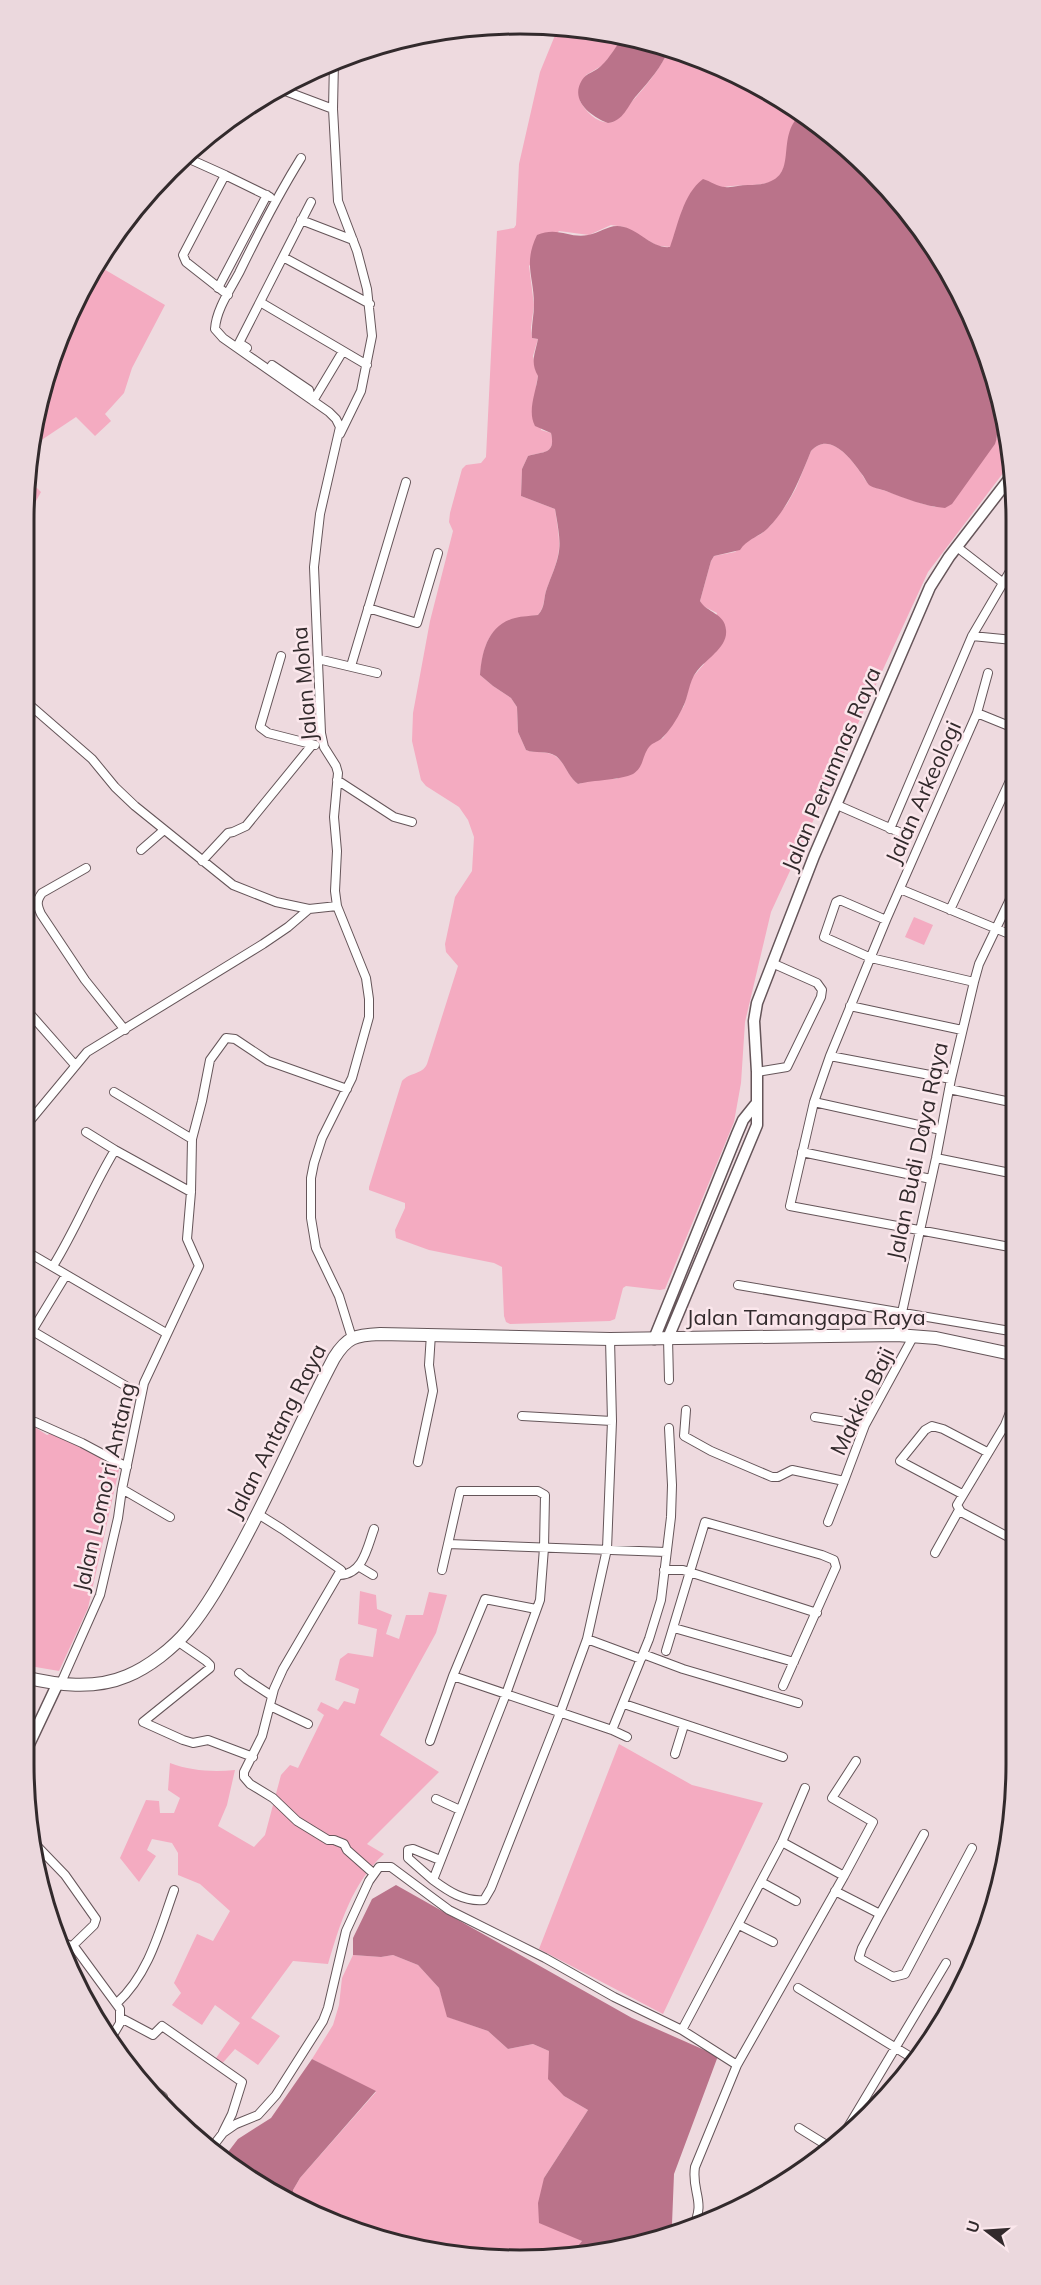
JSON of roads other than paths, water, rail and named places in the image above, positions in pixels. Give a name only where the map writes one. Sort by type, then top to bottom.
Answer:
[{"type":"main road","name":"Jalan Antang Raya","points":[[34,1679],[59,1685],[88,1684],[126,1677],[144,1667],[177,1641],[202,1611],[258,1514],[334,1358],[344,1343],[352,1338],[365,1335],[431,1334],[610,1339],[668,1338]]},
{"type":"main road","name":"Jalan Tamangapa Raya","points":[[668,1338],[897,1335],[936,1338],[1006,1352]]},
{"type":"street","name":"Jalan Moha","points":[[334,72],[333,109],[338,201],[353,240],[370,304],[372,336],[361,391],[339,434],[327,483],[314,567],[321,733],[324,747],[336,766],[337,780],[334,817],[338,859],[337,906],[366,978],[369,1017],[347,1089],[322,1138],[314,1163],[311,1178],[311,1207],[316,1248],[339,1296],[352,1338]]},
{"type":"street","points":[[291,93],[333,109]]},
{"type":"street","points":[[218,288],[272,197],[300,158]]},
{"type":"street","points":[[194,161],[272,197]]},
{"type":"street","points":[[225,175],[183,255],[186,262],[228,295]]},
{"type":"street","points":[[272,197],[216,323],[218,333],[336,419],[340,427],[339,434]]},
{"type":"street","points":[[311,202],[239,343],[309,390],[312,400]]},
{"type":"street","points":[[301,220],[353,240]]},
{"type":"street","points":[[283,257],[370,304]]},
{"type":"street","points":[[260,302],[367,365]]},
{"type":"street","points":[[312,400],[343,351]]},
{"type":"street","points":[[351,666],[406,482]]},
{"type":"street","name":"Jalan Perumnas Raya","points":[[668,1338],[756,1125],[757,1072],[754,1021],[757,1003],[814,856],[930,587],[957,547],[1005,485]]},
{"type":"street","points":[[957,547],[1006,583]]},
{"type":"street","points":[[368,608],[417,623],[438,553]]},
{"type":"street","points":[[890,829],[972,636],[1006,576]]},
{"type":"street","points":[[972,636],[1006,639]]},
{"type":"street","points":[[280,656],[260,727],[268,733],[324,747]]},
{"type":"street","points":[[318,659],[377,673]]},
{"type":"street","points":[[977,713],[988,674]]},
{"type":"street","points":[[34,709],[92,759],[115,787],[164,830],[243,890],[276,902],[309,909],[337,906]]},
{"type":"street","name":"Jalan Arkeologi","points":[[920,1232],[790,1206],[814,1102],[830,1056],[886,920],[977,713],[1006,725]]},
{"type":"street","points":[[202,861],[228,833],[246,826],[312,745]]},
{"type":"street","points":[[337,780],[394,817],[412,822]]},
{"type":"street","points":[[950,909],[1006,789]]},
{"type":"street","points":[[837,805],[908,836]]},
{"type":"street","points":[[141,850],[164,830]]},
{"type":"street","points":[[86,868],[42,892],[37,904],[41,914],[85,980],[125,1029]]},
{"type":"street","points":[[900,889],[1006,933]]},
{"type":"street","points":[[886,920],[840,900],[836,902],[823,935],[826,939],[871,958],[974,982]]},
{"type":"street","name":"Jalan Budi Daya Raya","points":[[897,1335],[951,1078],[974,982],[1006,907]]},
{"type":"street","points":[[34,1117],[87,1052],[263,944],[309,909]]},
{"type":"street","points":[[757,1072],[787,1067],[821,997],[822,990],[817,983],[772,963]]},
{"type":"street","points":[[850,1006],[962,1030]]},
{"type":"street","points":[[34,1018],[75,1065]]},
{"type":"street","points":[[86,1132],[191,1192],[192,1139],[210,1060],[226,1038],[235,1039],[268,1061],[347,1089]]},
{"type":"street","points":[[830,1056],[951,1078]]},
{"type":"street","points":[[949,1089],[1006,1101]]},
{"type":"street","points":[[114,1092],[192,1139]]},
{"type":"street","points":[[814,1102],[941,1130]]},
{"type":"street","name":"Jalan Perumnas Raya","points":[[654,1339],[743,1120],[755,1105]]},
{"type":"street","points":[[52,1266],[78,1222],[98,1178],[115,1150]]},
{"type":"street","points":[[802,1152],[931,1179]]},
{"type":"street","points":[[936,1158],[1006,1172]]},
{"type":"street","name":"Jalan Lomo'ri Antang","points":[[59,1685],[100,1595],[118,1518],[141,1395],[166,1333],[199,1266],[187,1239],[191,1192]]},
{"type":"street","points":[[920,1232],[1006,1246]]},
{"type":"street","points":[[34,1256],[166,1333]]},
{"type":"street","points":[[34,1320],[66,1275]]},
{"type":"street","points":[[738,1286],[1006,1330]]},
{"type":"street","points":[[34,1332],[141,1395]]},
{"type":"street","points":[[418,1462],[433,1391],[429,1365],[431,1334]]},
{"type":"street","name":"Makkio Baji","points":[[828,1522],[865,1425],[913,1336]]},
{"type":"street","points":[[668,1338],[669,1380]]},
{"type":"street","points":[[440,1860],[413,1849],[408,1850],[408,1858],[433,1880],[457,1895],[474,1900],[484,1900],[495,1878],[587,1639],[607,1549],[612,1421],[610,1339]]},
{"type":"street","points":[[686,1410],[684,1436],[711,1451],[772,1477],[778,1477],[792,1470],[844,1481]]},
{"type":"street","points":[[522,1416],[612,1421]]},
{"type":"street","points":[[815,1417],[865,1425]]},
{"type":"street","points":[[35,1422],[127,1467]]},
{"type":"street","points":[[1006,1422],[957,1505],[959,1510],[1006,1536]]},
{"type":"street","points":[[963,1494],[900,1461],[925,1430],[932,1426],[943,1429],[987,1452]]},
{"type":"street","points":[[615,1731],[630,1706],[646,1657],[667,1570],[666,1552],[671,1517],[672,1485],[669,1428]]},
{"type":"street","points":[[122,1489],[170,1516]]},
{"type":"street","points":[[433,1880],[506,1694],[542,1589],[546,1497],[544,1493],[538,1491],[460,1491],[442,1570]]},
{"type":"street","points":[[935,1553],[959,1510]]},
{"type":"street","points":[[258,1514],[340,1568],[340,1575],[283,1669],[272,1696],[262,1736],[244,1772],[244,1777],[250,1784],[273,1798],[306,1828],[328,1840],[344,1844],[347,1850],[373,1873]]},
{"type":"street","points":[[666,1651],[674,1628],[686,1572],[704,1523],[822,1555],[834,1560],[836,1567],[783,1686]]},
{"type":"street","points":[[340,1575],[352,1574],[358,1566],[374,1529]]},
{"type":"street","points":[[448,1544],[666,1552]]},
{"type":"street","points":[[358,1566],[374,1575]]},
{"type":"street","points":[[667,1570],[686,1572],[817,1613]]},
{"type":"street","points":[[430,1741],[453,1676],[485,1599],[536,1609]]},
{"type":"street","points":[[674,1628],[794,1662]]},
{"type":"street","points":[[587,1639],[682,1670],[798,1702]]},
{"type":"street","points":[[177,1641],[206,1661],[210,1668],[143,1721],[144,1724],[193,1743],[208,1740],[253,1757]]},
{"type":"street","points":[[239,1673],[272,1696]]},
{"type":"street","points":[[453,1676],[627,1737]]},
{"type":"street","points":[[34,1735],[59,1685]]},
{"type":"street","points":[[270,1706],[308,1724]]},
{"type":"street","points":[[630,1706],[783,1757]]},
{"type":"street","points":[[675,1754],[684,1725]]},
{"type":"street","points":[[698,2217],[700,2208],[693,2179],[695,2166],[737,2065],[873,1822],[832,1798],[856,1761]]},
{"type":"street","points":[[682,2030],[782,1842],[805,1788]]},
{"type":"street","points":[[436,1798],[460,1810]]},
{"type":"street","points":[[924,1834],[862,1947],[859,1958],[893,1977],[904,1974],[972,1848]]},
{"type":"street","points":[[782,1842],[844,1876]]},
{"type":"street","points":[[43,1851],[65,1875],[96,1919],[94,1925],[70,1947]]},
{"type":"street","points":[[223,2133],[265,2109],[323,2021],[331,2000],[346,1931],[373,1873],[379,1867],[391,1867],[449,1910],[682,2030],[737,2065]]},
{"type":"street","points":[[761,1882],[796,1901]]},
{"type":"street","points":[[117,2003],[138,1978],[155,1943],[174,1890]]},
{"type":"street","points":[[835,1891],[880,1914]]},
{"type":"street","points":[[739,1925],[773,1942]]},
{"type":"street","points":[[69,1944],[117,2003],[121,2019],[114,2032]]},
{"type":"street","points":[[853,2118],[946,1963]]},
{"type":"street","points":[[798,1988],[909,2056]]},
{"type":"street","points":[[121,2019],[153,2035],[162,2026],[242,2082],[232,2114],[216,2143]]},
{"type":"street","points":[[799,2128],[824,2144]]}]
